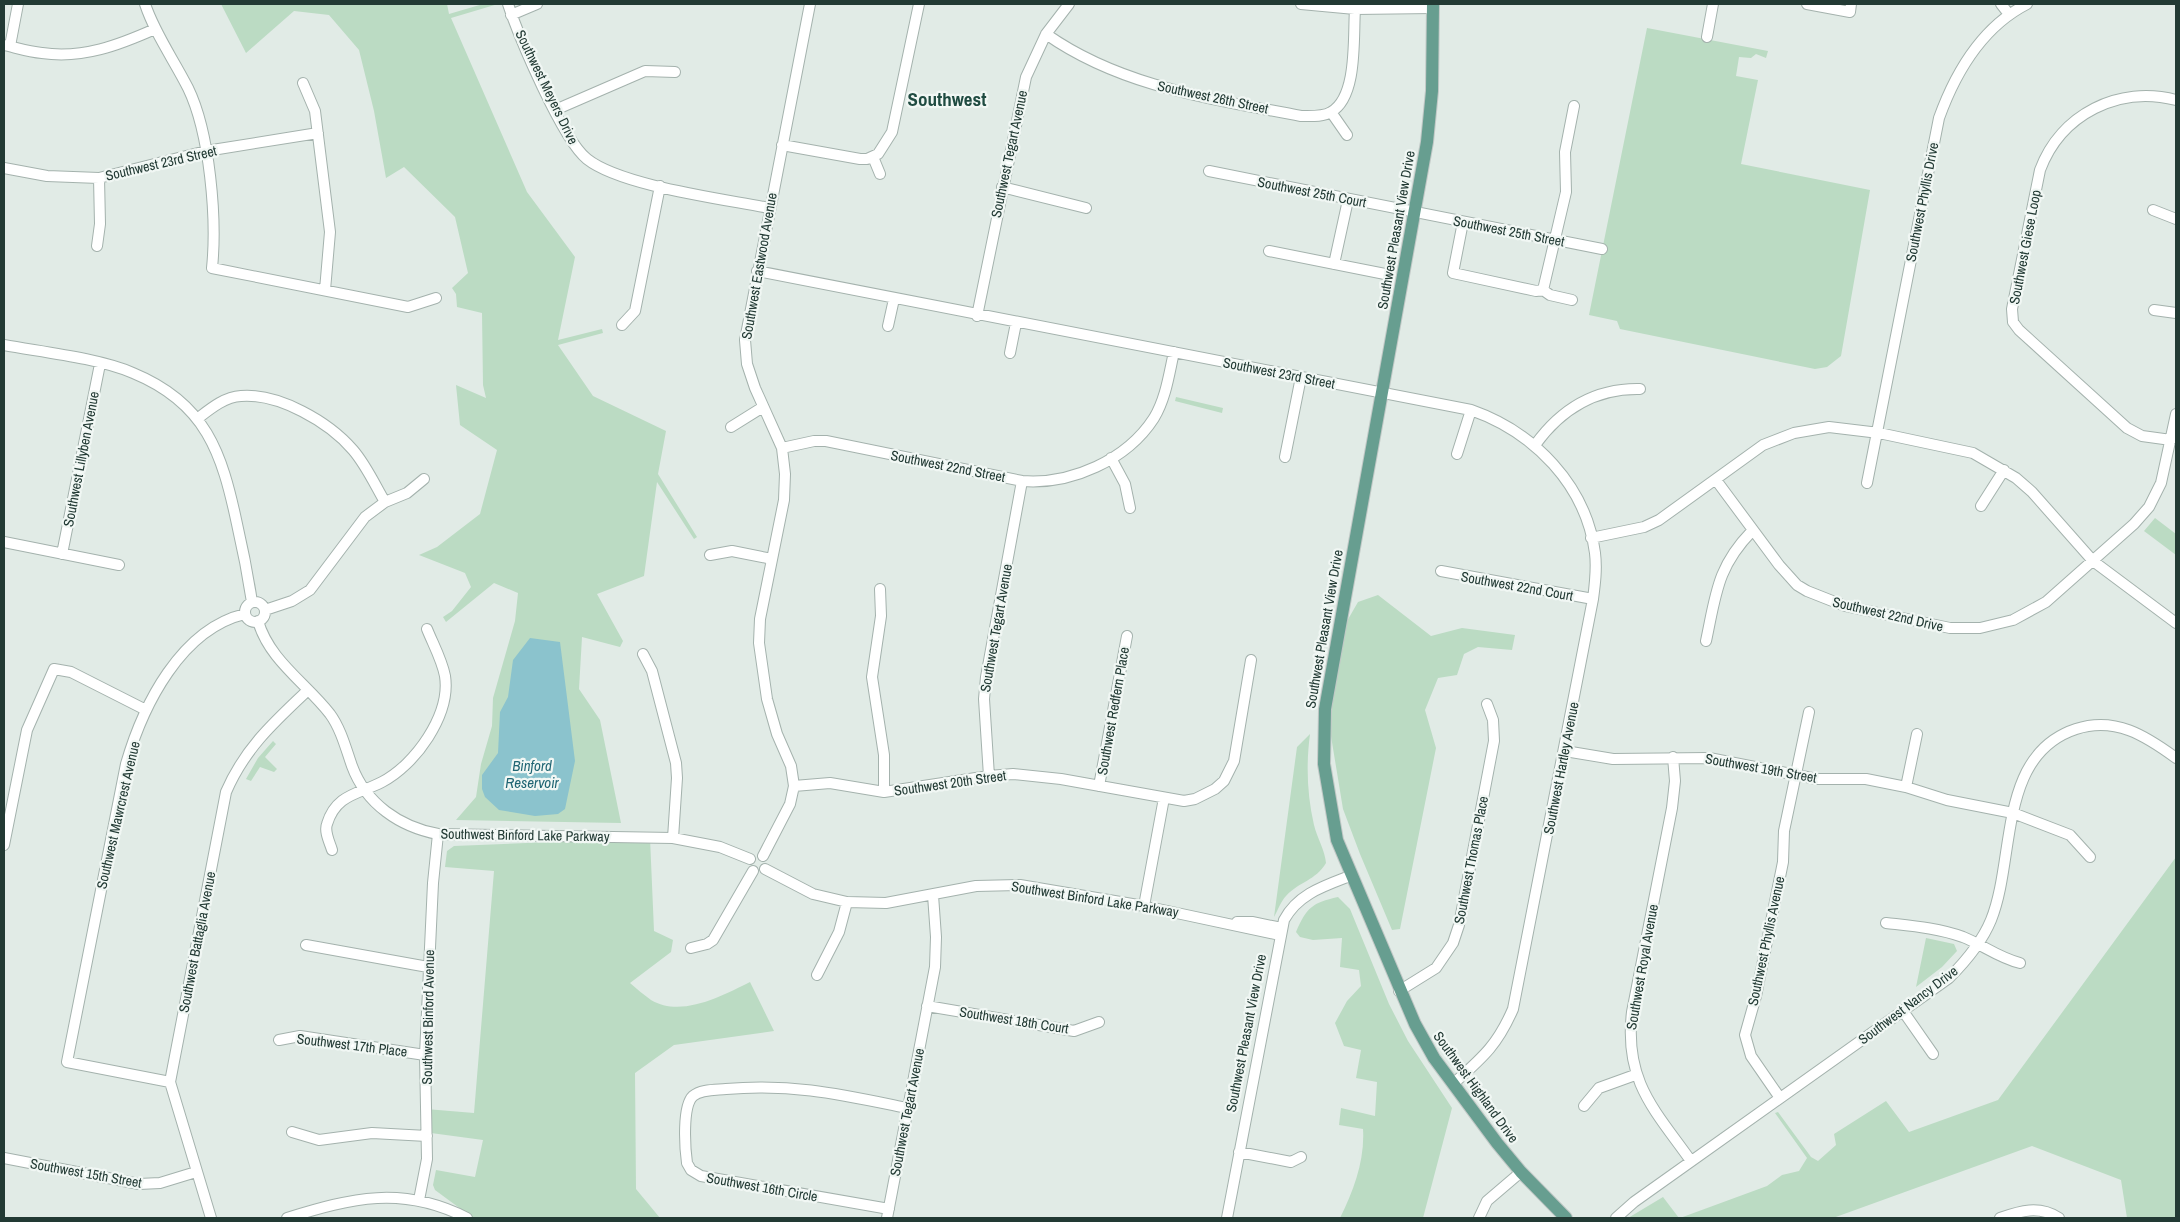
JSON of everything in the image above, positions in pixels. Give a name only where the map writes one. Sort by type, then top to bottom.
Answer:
[{"type":"main road","name":"Southwest Pleasant View Drive","points":[[1350,876],[1340,848],[1330,806],[1324,764],[1323,724],[1415,212],[1431,108],[1433,6]]},
{"type":"main road","name":"Southwest Highland Drive","points":[[1350,876],[1399,991],[1424,1041],[1453,1084],[1521,1172],[1566,1218]]},
{"type":"street","points":[[18,4],[7,46],[41,53],[75,54],[108,48],[155,29]]},
{"type":"street","points":[[145,4],[155,29],[194,102],[206,151],[214,222],[212,268],[408,307],[436,298]]},
{"type":"street","name":"Southwest Meyers Drive","points":[[508,4],[567,136],[587,159],[609,171],[660,186],[769,208]]},
{"type":"street","points":[[512,15],[537,4]]},
{"type":"street","name":"Southwest Eastwood Avenue","points":[[794,786],[789,759],[777,734],[767,699],[760,643],[760,619],[784,500],[782,448],[755,388],[746,352],[746,324],[810,4]]},
{"type":"street","points":[[782,145],[853,159],[873,157],[885,146],[892,132],[919,4]]},
{"type":"street","name":"Southwest Tegart Avenue","points":[[977,316],[1026,77],[1046,34],[1069,4]]},
{"type":"street","points":[[1300,4],[1355,9],[1433,6]]},
{"type":"street","points":[[1706,37],[1713,4]]},
{"type":"street","points":[[1807,4],[1850,12],[1851,4]]},
{"type":"street","points":[[2001,4],[2008,13]]},
{"type":"street","name":"Southwest Phyllis Drive","points":[[1867,483],[1879,432],[1939,118],[1949,90],[1966,60],[1983,37],[2008,13],[2027,4]]},
{"type":"street","points":[[1347,135],[1331,112],[1346,95],[1350,83],[1355,9]]},
{"type":"street","name":"Southwest 26th Street","points":[[1046,34],[1065,48],[1083,56],[1130,76],[1177,92],[1301,116],[1331,112]]},
{"type":"street","points":[[555,110],[645,71],[675,72]]},
{"type":"street","points":[[303,82],[315,111],[330,232],[324,290]]},
{"type":"street","name":"Southwest Giese Loop","points":[[2171,440],[2135,433],[2113,418],[2019,330],[2013,322],[2012,309],[2040,170],[2044,159],[2061,134],[2084,113],[2116,99],[2142,96],[2176,100]]},
{"type":"street","points":[[1543,290],[1566,192],[1565,152],[1574,106]]},
{"type":"street","name":"Southwest 23rd Street","points":[[4,168],[47,176],[99,178],[206,151],[318,132]]},
{"type":"street","points":[[873,157],[880,174]]},
{"type":"street","name":"Southwest 25th Court","points":[[1208,171],[1415,212]]},
{"type":"street","points":[[97,246],[100,224],[99,178]]},
{"type":"street","points":[[622,325],[635,311],[660,186]]},
{"type":"street","points":[[1002,187],[1086,208]]},
{"type":"street","points":[[1334,264],[1348,200]]},
{"type":"street","points":[[2153,210],[2176,219]]},
{"type":"street","name":"Southwest 25th Street","points":[[1415,212],[1602,249]]},
{"type":"street","points":[[1462,222],[1453,273],[1536,291],[1543,290],[1550,296],[1572,300]]},
{"type":"street","points":[[1269,252],[1384,274]]},
{"type":"street","name":"Southwest 23rd Street","points":[[756,271],[977,316],[1471,410],[1504,424],[1535,444]]},
{"type":"street","points":[[888,326],[894,299]]},
{"type":"street","points":[[2154,310],[2176,313]]},
{"type":"street","points":[[1010,353],[1016,323]]},
{"type":"street","points":[[4,345],[132,372],[162,387],[197,419],[216,448],[225,471],[252,602]]},
{"type":"street","name":"Southwest 22nd Street","points":[[782,448],[814,441],[826,442],[1022,481],[1041,483],[1065,479],[1088,471],[1111,458],[1140,435],[1154,418],[1163,399],[1174,352]]},
{"type":"street","name":"Southwest Lillyben Avenue","points":[[62,554],[100,364]]},
{"type":"street","points":[[1286,457],[1301,377]]},
{"type":"street","points":[[1535,444],[1558,418],[1573,407],[1598,394],[1619,389],[1640,389]]},
{"type":"street","points":[[197,419],[227,399],[240,396],[260,397],[296,409],[329,427],[343,439],[362,461],[385,502]]},
{"type":"street","points":[[731,427],[763,407]]},
{"type":"street","points":[[1456,454],[1471,410]]},
{"type":"street","name":"Southwest 22nd Drive","points":[[1716,480],[1779,565],[1797,585],[1807,592],[1845,606],[1950,628],[1980,628],[2013,620],[2046,602],[2134,524],[2148,507],[2163,477],[2176,414]]},
{"type":"street","points":[[1591,538],[1644,527],[1675,510],[1763,446],[1794,433],[1830,427],[1879,432],[1973,453],[2004,470],[2032,492],[2093,561],[2176,623]]},
{"type":"street","name":"Southwest Hartley Avenue","points":[[1453,1084],[1489,1052],[1498,1040],[1513,1008],[1565,751],[1593,599],[1596,570],[1591,538],[1584,516],[1570,488],[1553,464],[1535,444]]},
{"type":"street","points":[[1111,458],[1125,484],[1130,508]]},
{"type":"street","points":[[1981,506],[2004,470]]},
{"type":"street","points":[[265,610],[292,601],[310,590],[365,517],[385,502],[408,492],[424,479]]},
{"type":"street","name":"Southwest Tegart Avenue","points":[[989,776],[984,699],[986,677],[1022,481]]},
{"type":"street","points":[[1706,641],[1720,577],[1731,556],[1752,531]]},
{"type":"street","points":[[4,542],[119,564]]},
{"type":"street","points":[[710,555],[732,551],[772,559]]},
{"type":"street","name":"Southwest 22nd Court","points":[[1441,572],[1593,599]]},
{"type":"street","points":[[880,589],[881,616],[872,677],[884,755],[884,792]]},
{"type":"street","points":[[252,602],[260,603],[265,610],[264,617],[258,622],[250,620],[245,614],[246,607],[252,602]]},
{"type":"street","name":"Southwest Mawrcrest Avenue","points":[[170,1082],[67,1062],[126,764],[146,710],[173,667],[193,644],[224,620],[245,614]]},
{"type":"street","name":"Southwest Binford Lake Parkway","points":[[258,622],[270,648],[336,724],[356,777],[364,789],[375,802],[395,818],[413,828],[438,834],[673,838],[720,847],[750,859]]},
{"type":"street","points":[[332,850],[326,829],[332,813],[350,794],[383,782],[415,756],[425,744],[442,706],[445,694],[445,676],[427,629]]},
{"type":"street","name":"Southwest Redfern Place","points":[[1099,786],[1127,636]]},
{"type":"street","points":[[643,654],[652,671],[676,763],[677,778],[673,838]]},
{"type":"street","name":"Southwest 20th Street","points":[[794,786],[830,783],[884,792],[989,776],[1039,776],[1184,801],[1206,795],[1220,785],[1230,771],[1234,760],[1251,660]]},
{"type":"street","points":[[4,844],[27,730],[54,669],[71,672],[146,710]]},
{"type":"street","name":"Southwest Battaglia Avenue","points":[[211,1218],[170,1082],[226,792],[240,764],[260,736],[308,690]]},
{"type":"street","name":"Southwest Thomas Place","points":[[1399,991],[1436,968],[1446,957],[1459,925],[1494,741],[1493,720],[1487,704]]},
{"type":"street","name":"Southwest Phyllis Avenue","points":[[1780,1098],[1751,1056],[1745,1035],[1756,996],[1783,862],[1784,831],[1809,712]]},
{"type":"street","name":"Southwest Nancy Drive","points":[[1616,1218],[1634,1202],[1949,978],[1977,945],[1995,907],[2013,813],[2023,778],[2029,765],[2050,742],[2065,732],[2097,724],[2115,725],[2149,738],[2176,758]]},
{"type":"street","points":[[1906,787],[1917,734]]},
{"type":"street","name":"Southwest 19th Street","points":[[1565,751],[1613,759],[1709,758],[1817,779],[1866,779],[1906,787],[1947,800],[2013,813],[2070,835],[2090,857]]},
{"type":"street","name":"Southwest Royal Avenue","points":[[1673,757],[1675,781],[1672,808],[1632,1012],[1630,1047],[1635,1075],[1650,1103],[1691,1161]]},
{"type":"street","points":[[763,856],[790,804],[794,786]]},
{"type":"street","points":[[1144,906],[1164,798]]},
{"type":"street","name":"Southwest Binford Avenue","points":[[419,1200],[426,1159],[425,1054],[428,967],[438,834]]},
{"type":"street","points":[[756,855],[763,856],[766,861],[765,869],[760,872],[753,871],[749,866],[750,859],[756,855]]},
{"type":"street","name":"Southwest Binford Lake Parkway","points":[[765,869],[813,894],[847,902],[886,903],[983,886],[1020,885],[1281,932]]},
{"type":"street","points":[[691,948],[707,944],[713,940],[753,871]]},
{"type":"street","name":"Southwest Pleasant View Drive","points":[[1227,1218],[1281,932],[1292,907],[1304,896],[1350,876]]},
{"type":"street","name":"Southwest Tegart Avenue","points":[[888,1214],[936,951],[933,895]]},
{"type":"street","points":[[817,975],[827,960],[839,932],[847,902]]},
{"type":"street","points":[[1886,923],[1940,930],[1964,938],[2004,959],[2020,963]]},
{"type":"street","points":[[306,945],[428,967]]},
{"type":"street","name":"Southwest 18th Court","points":[[927,1006],[1074,1031],[1098,1022]]},
{"type":"street","points":[[1903,1011],[1933,1054]]},
{"type":"street","name":"Southwest 17th Place","points":[[279,1040],[300,1036],[425,1054]]},
{"type":"street","points":[[1584,1106],[1599,1088],[1635,1075]]},
{"type":"street","name":"Southwest 16th Circle","points":[[888,1214],[701,1176],[691,1170],[687,1163],[686,1111],[688,1102],[698,1093],[761,1086],[818,1091],[907,1108]]},
{"type":"street","points":[[292,1132],[319,1140],[372,1133],[426,1136]]},
{"type":"street","points":[[1239,1152],[1291,1162],[1302,1157]]},
{"type":"street","name":"Southwest 15th Street","points":[[4,1158],[139,1184],[160,1183],[196,1172]]},
{"type":"street","points":[[1479,1218],[1487,1201],[1521,1172]]},
{"type":"street","points":[[287,1218],[357,1199],[386,1197],[419,1200],[437,1205],[467,1218]]},
{"type":"street","points":[[2000,1218],[2033,1210],[2058,1218]]},
{"type":"green space","points":[[221,4],[447,4],[449,14],[483,4],[498,4],[451,18],[527,192],[575,257],[558,340],[602,329],[603,333],[558,345],[593,396],[666,431],[658,474],[697,537],[694,539],[657,482],[644,576],[597,594],[623,641],[620,647],[582,637],[579,689],[600,720],[621,823],[456,820],[476,797],[481,764],[492,726],[493,698],[515,621],[518,593],[494,583],[446,622],[443,617],[452,611],[471,587],[465,573],[419,555],[437,547],[480,514],[497,450],[460,425],[456,385],[486,398],[483,385],[482,313],[457,307],[456,294],[452,288],[468,273],[455,217],[404,167],[386,178],[374,111],[359,50],[329,15],[294,11],[246,53]]},
{"type":"green space","points":[[1647,28],[1768,51],[1766,58],[1756,54],[1751,58],[1739,57],[1736,76],[1758,80],[1741,164],[1870,190],[1841,356],[1827,367],[1815,369],[1620,329],[1617,321],[1589,315]]},
{"type":"green space","points":[[1176,397],[1223,408],[1222,413],[1175,401]]},
{"type":"green space","points":[[2155,518],[2176,534],[2176,555],[2144,531]]},
{"type":"green space","points":[[1378,595],[1431,636],[1462,628],[1515,635],[1512,650],[1478,647],[1464,654],[1457,675],[1438,678],[1425,710],[1436,748],[1400,929],[1392,930],[1343,809],[1329,724],[1343,628],[1358,602]]},
{"type":"green space","points":[[1310,734],[1308,768],[1310,802],[1314,825],[1326,863],[1317,874],[1286,896],[1274,917],[1297,747]]},
{"type":"green space","points":[[273,741],[276,744],[265,757],[277,769],[274,772],[260,767],[251,781],[246,779],[258,758]]},
{"type":"green space","points":[[650,838],[654,931],[673,940],[671,952],[630,983],[651,1000],[675,1007],[688,1006],[714,999],[750,982],[774,1031],[674,1045],[635,1073],[636,1189],[660,1218],[473,1218],[435,1190],[433,1185],[436,1170],[475,1177],[483,1140],[431,1133],[426,1109],[474,1113],[494,871],[445,867],[447,851],[454,846]]},
{"type":"green space","points":[[2176,857],[2176,1218],[2127,1218],[2121,1180],[2032,1146],[1833,1218],[1680,1218],[1767,1186],[1782,1175],[1799,1171],[1807,1158],[1775,1113],[1778,1112],[1811,1157],[1818,1161],[1836,1145],[1834,1134],[1886,1101],[1909,1132],[1998,1100]]},
{"type":"green space","points":[[1338,897],[1350,909],[1389,1004],[1408,1041],[1452,1108],[1423,1218],[1340,1218],[1358,1175],[1363,1141],[1363,1129],[1339,1125],[1341,1108],[1375,1116],[1377,1082],[1356,1078],[1361,1050],[1344,1046],[1335,1023],[1347,1001],[1361,986],[1359,970],[1340,967],[1342,938],[1313,940],[1300,937],[1296,932],[1311,907],[1322,901]]},
{"type":"green space","points":[[1926,938],[1954,944],[1957,951],[1942,967],[1916,987]]},
{"type":"green space","points":[[1663,1197],[1679,1218],[1628,1218]]},
{"type":"water","name":"Binford Reservoir","points":[[530,638],[560,642],[575,761],[565,809],[558,814],[535,816],[499,810],[485,797],[482,789],[482,775],[498,753],[500,712],[508,697],[513,660]]},
{"type":"district","name":"Southwest","points":[[947,99]]}]
